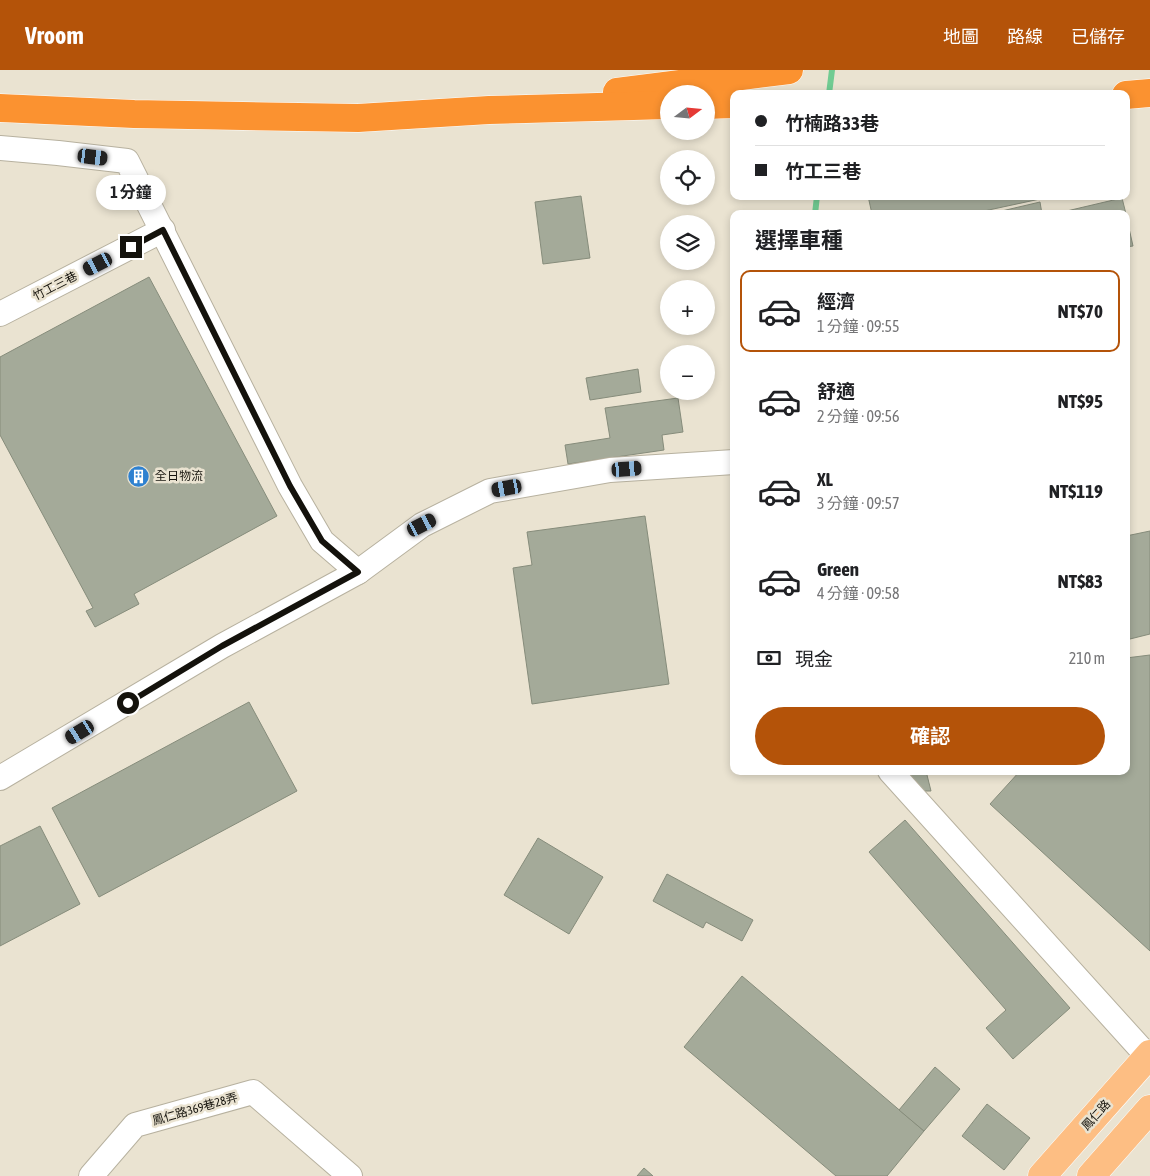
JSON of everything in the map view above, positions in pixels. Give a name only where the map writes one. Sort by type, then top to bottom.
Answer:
[{"type":"highway","points":[[489,110],[678,83],[789,70]]},
{"type":"highway","points":[[1130,95],[1150,93]]},
{"type":"highway","points":[[715,105],[730,104]]},
{"type":"highway","points":[[0,108],[134,114],[358,118],[489,110],[660,106]]},
{"type":"main road","name":"鳳仁路","points":[[1042,1176],[1149,1057]]},
{"type":"main road","points":[[1090,1176],[1150,1109]]},
{"type":"street","points":[[0,148],[127,161],[290,486],[322,541],[358,572]]},
{"type":"street","name":"竹工三巷","points":[[0,314],[163,230]]},
{"type":"street","points":[[0,778],[222,646],[358,572],[422,525],[490,491],[610,470],[730,462]]},
{"type":"street","points":[[894,775],[1149,1057]]},
{"type":"street","name":"鳳仁路369巷28弄","points":[[91,1176],[135,1125],[253,1092],[350,1176]]},
{"type":"building","points":[[581,196],[590,258],[543,264],[535,202]]},
{"type":"building","points":[[869,200],[1035,200],[989,210],[871,210]]},
{"type":"building","points":[[1114,200],[1122,200],[1125,210],[1071,210]]},
{"type":"building","points":[[1040,202],[1041,210],[1006,210]]},
{"type":"building","points":[[1130,233],[1133,246],[1130,246]]},
{"type":"building","name":"全日物流","points":[[149,277],[277,516],[134,594],[139,604],[95,627],[86,611],[93,608],[0,435],[0,357]]},
{"type":"building","points":[[638,369],[641,392],[590,400],[586,378]]},
{"type":"building","points":[[663,400],[678,400],[683,432],[662,435],[664,450],[568,464],[565,445],[610,438],[605,408]]},
{"type":"building","points":[[645,516],[669,684],[532,704],[513,568],[532,565],[527,532]]},
{"type":"building","points":[[1150,531],[1150,634],[1130,639],[1130,535]]},
{"type":"building","points":[[1150,655],[1150,951],[990,804],[1016,775],[1130,775],[1130,658]]},
{"type":"building","points":[[249,702],[297,791],[99,897],[52,808]]},
{"type":"building","points":[[907,775],[927,775],[931,791],[922,791]]},
{"type":"building","points":[[905,820],[1070,1008],[1013,1059],[986,1028],[1006,1010],[869,852]]},
{"type":"building","points":[[40,826],[80,904],[0,946],[0,846]]},
{"type":"building","points":[[538,838],[603,877],[569,934],[504,895]]},
{"type":"building","points":[[667,874],[753,920],[742,941],[706,922],[703,928],[653,901]]},
{"type":"building","points":[[742,976],[924,1131],[887,1176],[836,1176],[684,1047]]},
{"type":"building","points":[[935,1067],[960,1089],[924,1131],[899,1110]]},
{"type":"building","points":[[987,1104],[1030,1138],[1004,1170],[962,1136]]},
{"type":"building","points":[[644,1168],[653,1176],[637,1176]]},
{"type":"waterway","points":[[830,90],[832,70]]},
{"type":"waterway","points":[[815,210],[817,200]]},
{"type":"place","name":"全日物流","points":[[139,476]]},
{"type":"route","points":[[128,703],[222,646],[358,572],[322,541],[290,486],[163,230],[131,247]]}]
